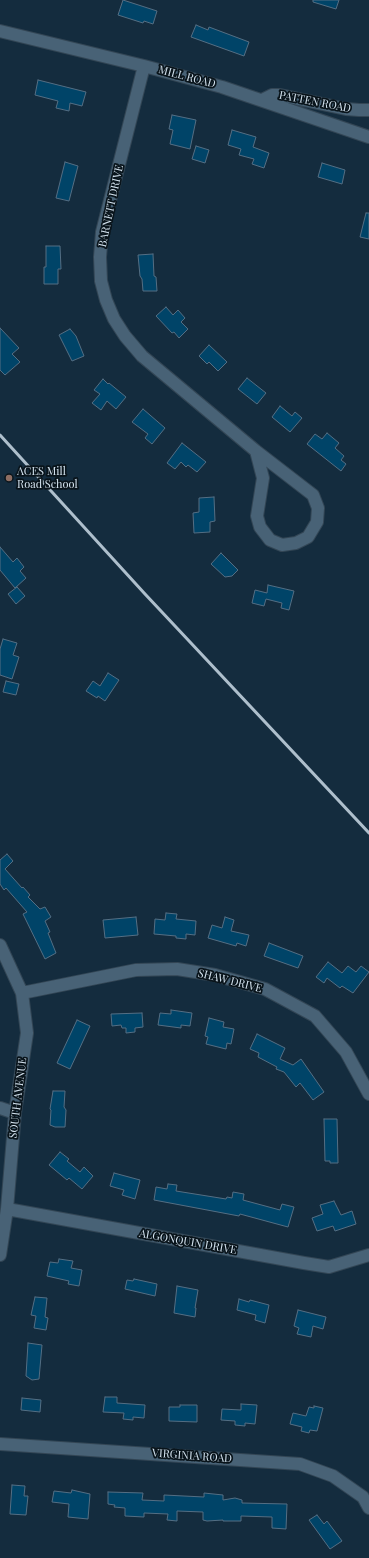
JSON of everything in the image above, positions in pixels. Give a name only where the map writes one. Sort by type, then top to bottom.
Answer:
[{"type":"street","name":"MILL ROAD","points":[[0,30],[222,87],[369,137]]},
{"type":"street","name":"BARNETT DRIVE","points":[[144,66],[102,232],[100,257],[101,281],[106,300],[114,319],[125,336],[142,356],[256,451],[313,495],[318,508],[317,522],[308,537],[296,543],[282,545],[270,540],[260,527],[257,516],[263,478],[256,451]]},
{"type":"street","name":"PATTEN ROAD","points":[[262,100],[272,95],[280,95],[346,109],[369,110]]},
{"type":"street","name":"SOUTH AVENUE","points":[[0,945],[22,993],[27,1033],[15,1113],[7,1209],[0,1255]]},
{"type":"street","name":"SHAW DRIVE","points":[[22,993],[136,970],[177,969],[215,975],[265,989],[315,1016],[346,1052],[369,1094]]},
{"type":"street","points":[[0,1108],[15,1113]]},
{"type":"street","name":"ALGONQUIN DRIVE","points":[[7,1209],[328,1267],[369,1255]]},
{"type":"street","name":"VIRGINIA ROAD","points":[[0,1444],[300,1464],[333,1476],[363,1497],[369,1508]]},
{"type":"building","points":[[123,0],[157,11],[153,24],[144,21],[143,23],[118,15]]},
{"type":"building","points":[[313,0],[339,0],[336,9],[313,2]]},
{"type":"building","points":[[196,25],[208,30],[209,27],[249,42],[244,56],[191,37]]},
{"type":"building","points":[[38,80],[86,92],[82,106],[70,103],[69,111],[56,108],[58,101],[35,95]]},
{"type":"building","points":[[172,115],[196,120],[190,149],[170,144],[173,130],[169,129]]},
{"type":"building","points":[[232,130],[256,137],[253,147],[269,153],[264,168],[252,164],[254,159],[239,155],[241,149],[228,145]]},
{"type":"building","points":[[196,146],[209,150],[205,163],[192,159]]},
{"type":"building","points":[[65,162],[78,166],[69,201],[56,198]]},
{"type":"building","points":[[322,163],[345,170],[342,184],[318,177]]},
{"type":"building","points":[[366,213],[369,213],[369,239],[360,237]]},
{"type":"building","points":[[46,246],[60,246],[61,269],[58,269],[58,284],[44,284]]},
{"type":"building","points":[[153,254],[154,276],[156,277],[157,291],[143,291],[138,255]]},
{"type":"building","points":[[166,307],[173,315],[178,310],[185,318],[181,322],[188,329],[179,338],[174,332],[172,333],[156,316]]},
{"type":"building","points":[[0,328],[19,348],[12,354],[20,362],[5,375],[0,370]]},
{"type":"building","points":[[70,329],[76,336],[84,356],[72,361],[59,335]]},
{"type":"building","points":[[209,345],[227,362],[218,371],[209,362],[207,364],[199,356]]},
{"type":"building","points":[[247,378],[266,393],[257,404],[238,389]]},
{"type":"building","points":[[103,379],[126,397],[116,409],[107,401],[101,410],[92,403],[100,394],[94,390]]},
{"type":"building","points":[[280,406],[292,416],[295,412],[302,418],[290,432],[272,417]]},
{"type":"building","points":[[143,409],[165,428],[152,444],[145,438],[148,434],[132,422]]},
{"type":"building","points":[[327,433],[339,443],[335,448],[344,456],[341,460],[346,464],[341,471],[307,444],[315,434],[322,439]]},
{"type":"building","points":[[182,443],[206,462],[197,472],[188,465],[186,467],[181,462],[175,469],[167,463]]},
{"type":"building","points":[[214,497],[215,521],[210,522],[210,532],[194,533],[193,513],[199,512],[199,498]]},
{"type":"building","points":[[0,547],[13,562],[17,558],[24,567],[20,571],[26,578],[15,588],[0,570]]},
{"type":"building","points":[[221,553],[238,570],[232,576],[225,577],[211,564]]},
{"type":"building","points":[[268,585],[294,591],[289,610],[281,608],[282,603],[266,599],[264,606],[252,603],[255,590],[267,593]]},
{"type":"building","points":[[17,587],[25,596],[16,604],[8,594]]},
{"type":"building","points":[[3,639],[17,643],[13,655],[19,657],[12,679],[0,675],[0,649]]},
{"type":"building","points":[[108,673],[119,680],[105,701],[86,691],[93,681],[100,686]]},
{"type":"building","points":[[6,681],[19,684],[16,695],[3,692]]},
{"type":"building","points":[[7,854],[13,861],[5,869],[30,895],[28,897],[40,909],[45,907],[51,917],[45,921],[56,953],[45,959],[23,914],[27,912],[6,888],[4,890],[0,884],[0,860]]},
{"type":"building","points":[[166,913],[177,914],[176,919],[196,921],[195,935],[186,934],[186,939],[176,938],[176,936],[154,934],[155,919],[165,920]]},
{"type":"building","points":[[136,917],[138,935],[105,938],[103,920]]},
{"type":"building","points":[[225,917],[234,920],[231,931],[249,935],[246,946],[237,943],[236,946],[208,938],[212,925],[222,928]]},
{"type":"building","points":[[269,943],[303,956],[298,968],[264,956]]},
{"type":"building","points":[[328,962],[342,973],[348,966],[356,972],[361,966],[369,972],[353,993],[342,986],[340,988],[327,978],[324,983],[316,977]]},
{"type":"building","points":[[171,1010],[192,1013],[190,1026],[181,1025],[181,1028],[158,1025],[160,1013],[171,1014]]},
{"type":"building","points":[[142,1013],[143,1027],[135,1028],[135,1032],[126,1033],[126,1028],[122,1028],[121,1025],[112,1026],[111,1014]]},
{"type":"building","points":[[209,1018],[224,1022],[223,1027],[234,1029],[231,1044],[227,1043],[226,1049],[206,1044],[208,1037],[205,1036]]},
{"type":"building","points":[[77,1020],[90,1026],[70,1069],[57,1063]]},
{"type":"building","points":[[257,1034],[285,1048],[280,1059],[293,1065],[301,1059],[324,1092],[313,1100],[300,1083],[296,1087],[284,1072],[276,1069],[277,1067],[258,1057],[259,1053],[250,1049]]},
{"type":"building","points":[[53,1091],[65,1091],[65,1127],[55,1127],[50,1125],[50,1109]]},
{"type":"building","points":[[324,1119],[337,1119],[338,1163],[330,1163],[330,1161],[325,1161]]},
{"type":"building","points":[[60,1152],[69,1159],[67,1161],[80,1172],[84,1167],[93,1176],[82,1189],[69,1178],[67,1180],[49,1165]]},
{"type":"building","points":[[114,1173],[140,1180],[135,1199],[122,1195],[124,1190],[110,1186]]},
{"type":"building","points":[[168,1184],[177,1185],[176,1191],[226,1199],[227,1197],[232,1198],[233,1192],[244,1194],[243,1200],[280,1210],[282,1204],[294,1207],[288,1227],[240,1214],[239,1216],[154,1200],[156,1187],[167,1189]]},
{"type":"building","points":[[334,1201],[341,1215],[352,1211],[356,1224],[335,1231],[333,1226],[317,1231],[312,1218],[323,1214],[320,1205]]},
{"type":"building","points":[[59,1259],[73,1261],[71,1268],[82,1270],[79,1286],[68,1284],[69,1281],[47,1276],[50,1262],[58,1263]]},
{"type":"building","points":[[134,1279],[157,1284],[155,1296],[125,1289],[127,1280],[133,1281]]},
{"type":"building","points":[[177,1286],[198,1290],[195,1317],[174,1313]]},
{"type":"building","points":[[35,1297],[47,1298],[45,1317],[48,1318],[46,1330],[34,1328],[36,1316],[31,1315]]},
{"type":"building","points":[[239,1299],[269,1305],[265,1323],[255,1320],[256,1315],[237,1310]]},
{"type":"building","points":[[298,1310],[326,1317],[323,1329],[313,1326],[311,1337],[297,1334],[299,1328],[294,1326]]},
{"type":"building","points":[[28,1343],[42,1345],[39,1379],[32,1380],[26,1376]]},
{"type":"building","points":[[105,1397],[117,1397],[117,1403],[145,1405],[144,1418],[133,1417],[133,1420],[123,1419],[124,1413],[103,1412]]},
{"type":"building","points":[[22,1398],[41,1400],[40,1412],[21,1410]]},
{"type":"building","points":[[241,1404],[257,1405],[255,1424],[245,1423],[245,1426],[235,1425],[235,1421],[221,1420],[222,1409],[241,1410]]},
{"type":"building","points":[[180,1405],[197,1405],[197,1422],[169,1421],[169,1407],[180,1407]]},
{"type":"building","points":[[314,1406],[323,1408],[317,1431],[310,1430],[309,1433],[301,1431],[302,1427],[290,1424],[293,1413],[306,1416],[309,1407],[314,1408]]},
{"type":"building","points":[[12,1485],[25,1486],[24,1496],[28,1496],[26,1515],[10,1514]]},
{"type":"building","points":[[72,1490],[90,1494],[88,1519],[68,1517],[69,1504],[52,1502],[54,1491],[71,1493]]},
{"type":"building","points":[[108,1492],[143,1493],[142,1500],[164,1501],[164,1495],[204,1497],[204,1493],[223,1495],[223,1500],[235,1498],[242,1500],[242,1503],[287,1504],[286,1529],[272,1528],[272,1517],[241,1516],[241,1521],[207,1521],[203,1520],[203,1512],[177,1511],[177,1521],[167,1520],[168,1514],[144,1513],[144,1517],[125,1516],[125,1508],[114,1507],[115,1505],[108,1504]]},
{"type":"building","points":[[317,1515],[324,1524],[327,1521],[342,1541],[330,1549],[309,1520]]},
{"type":"railway","points":[[0,435],[145,594],[369,833]]},
{"type":"place","name":"ACES Mill Road School","points":[[9,478]]}]
